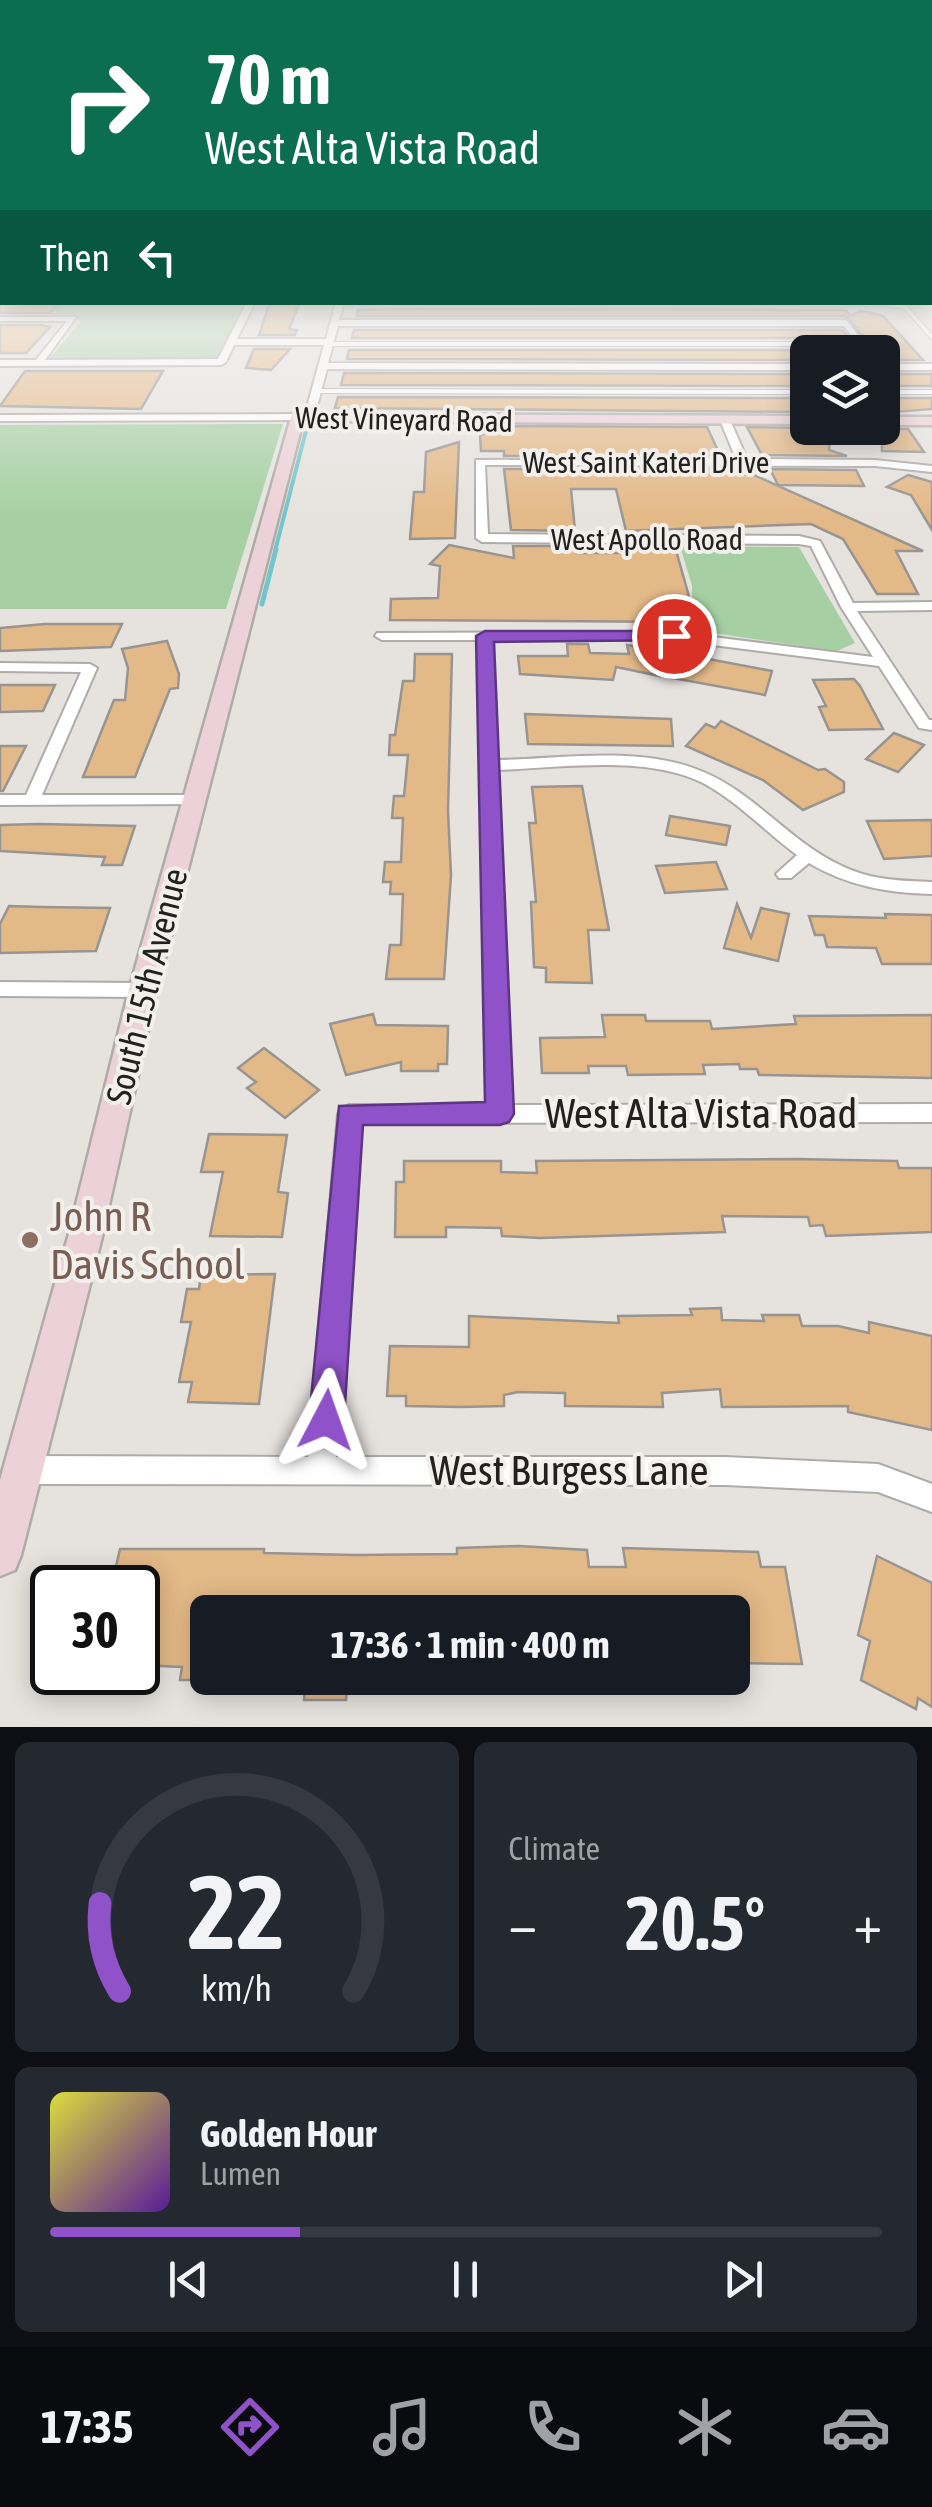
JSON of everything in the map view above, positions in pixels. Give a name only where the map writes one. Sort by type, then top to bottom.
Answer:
[{"type":"street","points":[[38,363],[45,354]]},
{"type":"street","points":[[0,363],[221,362],[226,354]]},
{"type":"street","name":"South 15th Avenue","points":[[0,1556],[86,1237],[143,990],[194,800],[303,418],[316,391],[326,354]]},
{"type":"street","points":[[322,366],[790,367]]},
{"type":"street","points":[[900,367],[932,367]]},
{"type":"street","name":"West Vineyard Road","points":[[0,418],[790,420]]},
{"type":"street","points":[[724,420],[743,463]]},
{"type":"street","points":[[900,420],[932,420]]},
{"type":"street","name":"West Saint Kateri Drive","points":[[482,538],[480,462],[898,464],[932,469]]},
{"type":"street","name":"West Apollo Road","points":[[482,538],[811,541],[818,547],[848,606]]},
{"type":"street","points":[[848,606],[932,606]]},
{"type":"street","points":[[848,606],[928,725]]},
{"type":"street","points":[[382,636],[674,636],[883,662]]},
{"type":"street","points":[[485,636],[500,1114]]},
{"type":"street","points":[[0,667],[90,668],[32,800]]},
{"type":"street","points":[[489,765],[657,765],[685,770],[723,788],[834,870],[868,881],[932,888]]},
{"type":"street","points":[[0,800],[194,800]]},
{"type":"street","points":[[785,874],[810,854]]},
{"type":"street","points":[[0,989],[143,990]]},
{"type":"street","name":"West Alta Vista Road","points":[[321,1469],[349,1114],[932,1113]]},
{"type":"street","name":"West Burgess Lane","points":[[23,1470],[725,1471],[878,1478],[932,1498]]},
{"type":"lane","points":[[316,391],[790,392]]},
{"type":"lane","points":[[900,392],[932,392]]},
{"type":"green space","points":[[54,354],[221,354],[218,359],[50,358]]},
{"type":"green space","points":[[283,424],[226,609],[0,609],[0,425]]},
{"type":"green space","points":[[680,546],[799,547],[855,643],[837,651],[692,630],[692,586]]},
{"type":"building","points":[[252,354],[286,354],[271,370],[246,368]]},
{"type":"building","points":[[348,354],[790,354],[790,360],[347,359]]},
{"type":"building","points":[[900,354],[917,354],[923,360],[900,360]]},
{"type":"building","points":[[25,371],[163,371],[141,409],[0,406]]},
{"type":"building","points":[[344,373],[790,374],[790,386],[341,385]]},
{"type":"building","points":[[900,374],[932,374],[932,386],[900,386]]},
{"type":"building","points":[[338,397],[790,398],[790,412],[335,408]]},
{"type":"building","points":[[900,398],[932,398],[932,409],[900,412]]},
{"type":"building","points":[[510,426],[707,427],[720,455],[504,456],[504,451],[481,451],[480,435]]},
{"type":"building","points":[[747,427],[790,428],[790,445],[830,445],[829,450],[847,456],[762,455]]},
{"type":"building","points":[[900,429],[908,429],[924,452],[882,451],[882,445],[900,445]]},
{"type":"building","points":[[459,442],[455,538],[410,539],[414,492],[424,492],[426,452]]},
{"type":"building","points":[[504,469],[726,469],[728,474],[754,475],[923,551],[896,551],[918,594],[877,594],[843,539],[811,524],[626,531],[616,489],[571,489],[575,531],[511,530]]},
{"type":"building","points":[[770,469],[856,470],[864,486],[778,485]]},
{"type":"building","points":[[908,475],[932,482],[932,530],[911,495],[887,487]]},
{"type":"building","points":[[449,545],[514,558],[513,546],[577,546],[577,553],[675,547],[690,600],[680,601],[687,622],[390,620],[391,599],[438,598],[440,566],[430,564]]},
{"type":"building","points":[[122,624],[111,647],[0,651],[0,628]]},
{"type":"building","points":[[167,641],[179,674],[178,688],[170,689],[135,777],[83,777],[114,700],[125,700],[128,668],[122,649]]},
{"type":"building","points":[[567,644],[588,644],[590,653],[629,654],[627,645],[653,649],[660,676],[616,667],[613,680],[520,674],[518,656],[568,656]]},
{"type":"building","points":[[415,654],[452,654],[448,811],[451,875],[444,979],[386,979],[390,945],[401,945],[403,894],[390,894],[391,882],[383,882],[385,862],[401,862],[403,818],[392,818],[394,796],[404,796],[408,755],[389,755],[390,735],[395,735],[403,681],[414,681]]},
{"type":"building","points":[[682,654],[772,671],[765,695],[673,678]]},
{"type":"building","points":[[854,679],[883,729],[829,730],[819,707],[826,706],[813,680]]},
{"type":"building","points":[[0,685],[55,685],[43,711],[0,712]]},
{"type":"building","points":[[525,714],[671,719],[673,746],[528,744]]},
{"type":"building","points":[[721,721],[818,770],[825,769],[844,782],[844,792],[803,810],[763,780],[686,746],[706,724],[715,728]]},
{"type":"building","points":[[894,733],[924,745],[898,772],[866,759]]},
{"type":"building","points":[[0,746],[26,746],[3,791],[0,791]]},
{"type":"building","points":[[582,786],[609,930],[588,930],[592,983],[546,982],[546,968],[534,967],[531,902],[536,902],[529,823],[536,823],[532,787]]},
{"type":"building","points":[[670,816],[730,826],[726,845],[666,835]]},
{"type":"building","points":[[932,820],[932,856],[884,859],[867,821]]},
{"type":"building","points":[[0,825],[135,826],[122,865],[102,865],[105,857],[0,851]]},
{"type":"building","points":[[716,862],[727,889],[665,893],[656,866]]},
{"type":"building","points":[[737,904],[751,938],[761,908],[789,914],[778,961],[724,948]]},
{"type":"building","points":[[9,906],[110,908],[96,951],[0,953],[0,924]]},
{"type":"building","points":[[885,914],[932,915],[932,964],[882,964],[876,948],[827,947],[824,935],[815,935],[809,916],[886,918]]},
{"type":"building","points":[[373,1014],[376,1025],[448,1026],[447,1064],[438,1064],[438,1071],[401,1071],[401,1062],[346,1075],[330,1024]]},
{"type":"building","points":[[602,1015],[645,1015],[646,1021],[710,1021],[712,1029],[796,1024],[794,1016],[932,1015],[932,1078],[759,1075],[757,1069],[740,1069],[739,1064],[703,1065],[705,1074],[628,1075],[626,1066],[588,1066],[589,1073],[542,1073],[540,1038],[605,1037]]},
{"type":"building","points":[[264,1048],[319,1090],[285,1118],[247,1088],[256,1082],[238,1068]]},
{"type":"building","points":[[209,1134],[287,1135],[278,1192],[288,1193],[282,1237],[210,1236],[223,1172],[201,1172]]},
{"type":"building","points":[[404,1161],[501,1161],[501,1172],[537,1173],[536,1161],[897,1161],[899,1168],[932,1168],[932,1232],[826,1236],[823,1225],[810,1226],[808,1217],[722,1216],[725,1232],[540,1238],[502,1236],[501,1228],[446,1227],[446,1237],[395,1237],[396,1182],[404,1182]]},
{"type":"building","points":[[275,1274],[259,1404],[188,1402],[192,1382],[179,1382],[191,1322],[181,1322],[187,1289],[199,1289],[201,1275]]},
{"type":"building","points":[[721,1308],[722,1320],[764,1321],[762,1315],[799,1315],[802,1326],[838,1326],[869,1333],[869,1322],[932,1336],[932,1430],[848,1412],[848,1406],[722,1407],[720,1389],[662,1393],[663,1407],[565,1406],[565,1393],[518,1392],[504,1395],[504,1406],[461,1407],[406,1406],[406,1396],[387,1396],[390,1346],[469,1347],[469,1316],[619,1323],[618,1316],[692,1315],[690,1309]]},
{"type":"building","points":[[457,1548],[587,1550],[589,1567],[626,1567],[623,1548],[758,1552],[761,1567],[785,1567],[802,1664],[750,1663],[750,1595],[190,1595],[190,1680],[180,1680],[182,1667],[160,1666],[160,1565],[116,1565],[120,1549],[264,1549],[264,1553],[355,1555],[457,1554]]},
{"type":"building","points":[[877,1556],[932,1583],[932,1707],[918,1698],[916,1709],[861,1680],[870,1641],[858,1635]]},
{"type":"building","points":[[304,1695],[346,1695],[346,1700],[304,1700]]},
{"type":"waterway","points":[[275,551],[308,423]]},
{"type":"waterway","points":[[262,604],[276,549]]},
{"type":"place","name":"John R Davis School","points":[[30,1240]]},
{"type":"route","points":[[326,1420],[349,1114],[500,1114],[485,636],[674,636]]}]
